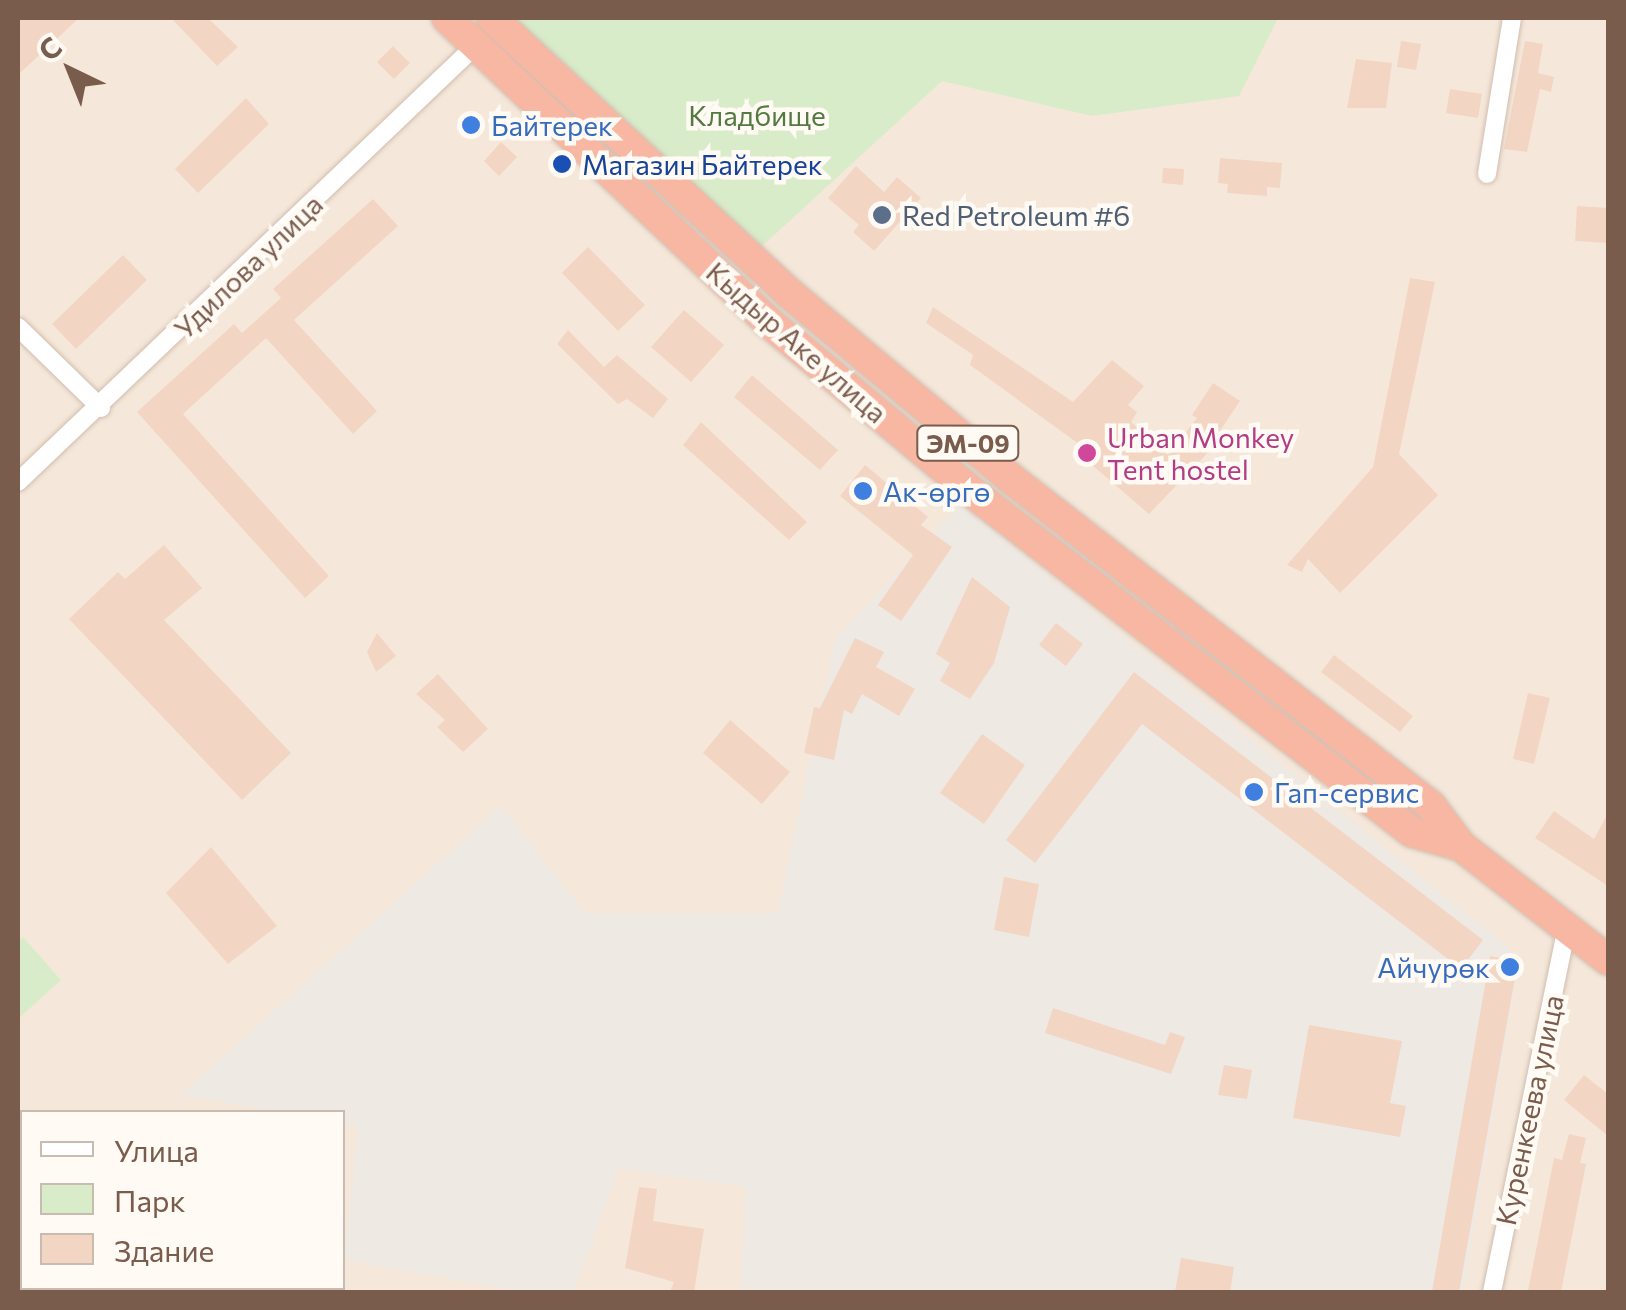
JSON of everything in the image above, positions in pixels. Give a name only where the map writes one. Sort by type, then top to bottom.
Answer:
[{"type":"highway","name":"Кыдыр Аке улица","points":[[447,18],[766,320],[986,503],[1412,832],[1461,846]]},
{"type":"highway","name":"Кыдыр Аке улица","points":[[495,21],[789,292],[1009,477],[1431,806],[1461,846],[1608,960]]},
{"type":"highway","points":[[475,46],[495,21]]},
{"type":"highway","points":[[728,285],[752,260]]},
{"type":"highway","points":[[766,320],[789,292]]},
{"type":"highway","points":[[986,503],[1009,477]]},
{"type":"street","points":[[1486,174],[1512,18]]},
{"type":"street","name":"Удилова улица","points":[[18,482],[101,408],[475,46]]},
{"type":"street","points":[[18,327],[101,408]]},
{"type":"street","name":"Куренкеева улица","points":[[1492,1292],[1566,928]]},
{"type":"shaded area","points":[[18,18],[1608,18],[1608,1292],[18,1292]]},
{"type":"shaded area","points":[[961,504],[1520,957],[1463,1292],[740,1292],[746,1187],[618,1168],[574,1292],[524,1292],[345,1260],[358,1127],[345,1124],[345,1110],[269,1110],[181,1095],[501,806],[585,913],[778,913],[835,639]]},
{"type":"green space","name":"Кладбище","points":[[512,18],[1278,18],[1239,96],[1092,116],[942,81],[760,248]]},
{"type":"green space","points":[[23,937],[61,980],[18,1019],[18,942]]},
{"type":"building","points":[[18,18],[79,18],[18,75]]},
{"type":"building","points":[[171,18],[208,18],[238,47],[217,66]]},
{"type":"building","points":[[1401,41],[1421,44],[1416,70],[1397,67]]},
{"type":"building","points":[[1525,41],[1543,44],[1538,73],[1554,77],[1551,92],[1540,89],[1527,152],[1504,149]]},
{"type":"building","points":[[393,46],[410,63],[394,79],[377,62]]},
{"type":"building","points":[[1356,59],[1392,63],[1386,108],[1347,108]]},
{"type":"building","points":[[1450,89],[1482,94],[1478,118],[1446,113]]},
{"type":"building","points":[[246,98],[269,124],[198,193],[175,169]]},
{"type":"building","points":[[501,142],[517,157],[499,176],[484,161]]},
{"type":"building","points":[[1220,158],[1282,163],[1280,188],[1267,187],[1267,196],[1227,193],[1228,184],[1218,183]]},
{"type":"building","points":[[856,166],[884,192],[897,177],[921,198],[874,251],[853,232],[859,225],[828,198]]},
{"type":"building","points":[[1163,168],[1184,169],[1183,185],[1162,183]]},
{"type":"building","points":[[373,199],[398,226],[294,320],[377,411],[353,434],[266,338],[183,414],[329,576],[305,598],[137,412],[234,324],[242,333],[281,298],[273,289]]},
{"type":"building","points":[[1577,206],[1608,208],[1608,243],[1575,241]]},
{"type":"building","points":[[588,247],[645,305],[618,331],[562,273]]},
{"type":"building","points":[[123,255],[147,280],[76,349],[52,324]]},
{"type":"building","points":[[1410,278],[1435,282],[1399,454],[1438,495],[1340,593],[1308,559],[1302,572],[1287,565],[1373,467]]},
{"type":"building","points":[[933,307],[1073,402],[1112,360],[1144,386],[1128,405],[1137,412],[1131,422],[1168,455],[1197,418],[1192,415],[1213,383],[1240,401],[1215,438],[1219,441],[1149,514],[1078,453],[1083,447],[970,365],[973,355],[926,323]]},
{"type":"building","points":[[684,310],[724,345],[691,382],[651,347]]},
{"type":"building","points":[[568,330],[604,367],[617,355],[668,399],[653,418],[627,399],[618,404],[557,344]]},
{"type":"building","points":[[752,375],[838,450],[820,470],[734,397]]},
{"type":"building","points":[[701,422],[807,522],[789,540],[683,445]]},
{"type":"building","points":[[865,465],[928,517],[921,525],[952,547],[901,621],[878,605],[913,555],[840,496]]},
{"type":"building","points":[[164,545],[202,588],[164,620],[291,753],[242,800],[69,619],[118,572],[125,579]]},
{"type":"building","points":[[972,577],[1010,607],[994,663],[970,699],[940,681],[950,663],[936,654]]},
{"type":"building","points":[[1056,623],[1083,644],[1066,666],[1039,645]]},
{"type":"building","points":[[377,633],[396,656],[376,672],[367,652]]},
{"type":"building","points":[[855,638],[884,652],[876,667],[915,689],[899,716],[862,694],[852,714],[844,710],[834,760],[804,753],[814,707],[820,708]]},
{"type":"building","points":[[1334,655],[1413,716],[1400,732],[1321,672]]},
{"type":"building","points":[[1134,672],[1483,940],[1461,969],[1142,724],[1035,863],[1006,840]]},
{"type":"building","points":[[438,674],[488,729],[463,752],[437,727],[445,720],[416,694]]},
{"type":"building","points":[[1528,693],[1550,698],[1534,764],[1513,759]]},
{"type":"building","points":[[730,720],[790,772],[762,804],[703,753]]},
{"type":"building","points":[[982,734],[1025,765],[984,824],[940,793]]},
{"type":"building","points":[[1554,811],[1594,839],[1608,813],[1608,886],[1535,838]]},
{"type":"building","points":[[211,847],[277,926],[228,964],[166,893]]},
{"type":"building","points":[[1004,877],[1039,884],[1029,937],[994,930]]},
{"type":"building","points":[[1490,956],[1518,961],[1459,1292],[1432,1292]]},
{"type":"building","points":[[1053,1008],[1165,1045],[1170,1032],[1185,1037],[1171,1074],[1045,1033]]},
{"type":"building","points":[[1309,1025],[1402,1041],[1390,1103],[1406,1106],[1400,1137],[1293,1118]]},
{"type":"building","points":[[1224,1065],[1252,1070],[1247,1099],[1218,1095]]},
{"type":"building","points":[[1584,1075],[1608,1094],[1608,1136],[1564,1100]]},
{"type":"building","points":[[1569,1134],[1586,1138],[1580,1163],[1586,1164],[1561,1292],[1528,1291],[1554,1158],[1562,1160]]},
{"type":"building","points":[[639,1187],[657,1189],[653,1221],[704,1229],[694,1292],[670,1292],[674,1282],[625,1268]]},
{"type":"building","points":[[1181,1258],[1234,1267],[1230,1292],[1175,1292]]},
{"type":"place","name":"Байтерек","points":[[471,125]]},
{"type":"place","name":"Магазин Байтерек","points":[[562,164]]},
{"type":"place","name":"Red Petroleum #6","points":[[882,215]]},
{"type":"place","name":"Urban Monkey Tent hostel","points":[[1087,453]]},
{"type":"place","name":"Ак-өргө","points":[[863,491]]},
{"type":"place","name":"Гап-сервис","points":[[1254,792]]},
{"type":"place","name":"Айчурөк","points":[[1510,967]]}]
